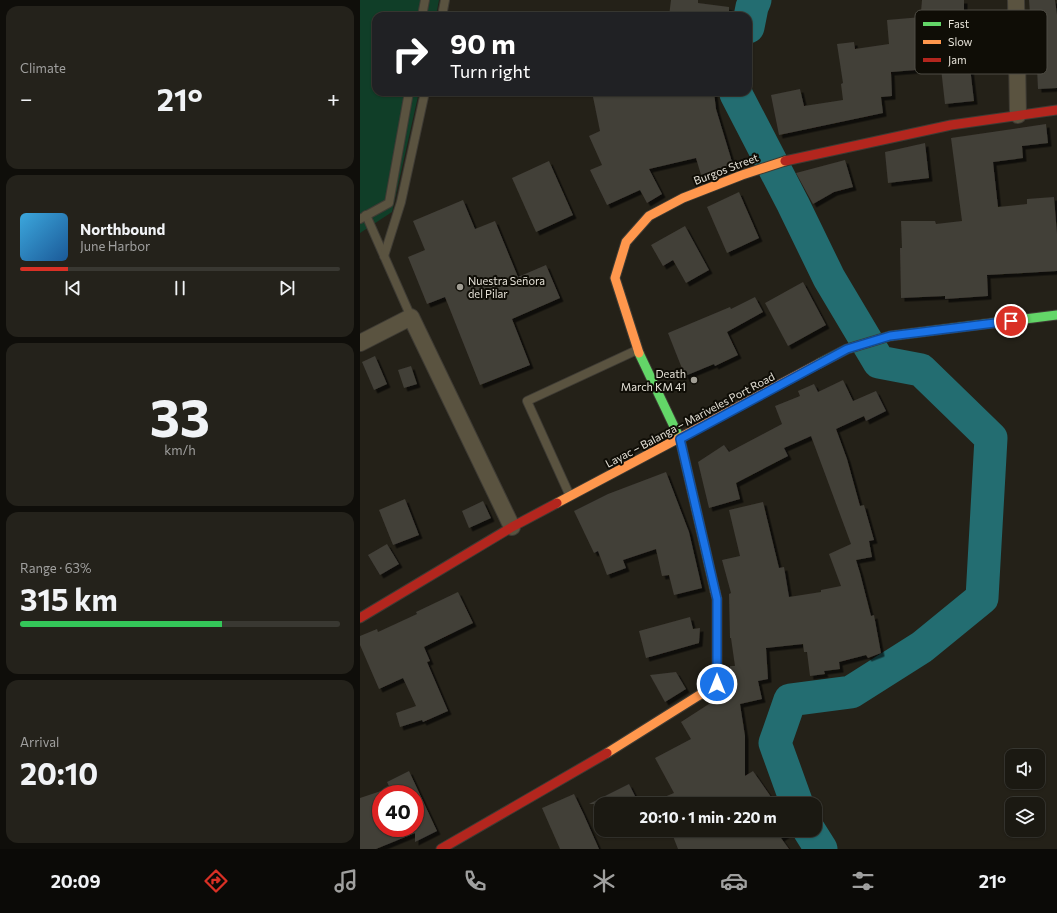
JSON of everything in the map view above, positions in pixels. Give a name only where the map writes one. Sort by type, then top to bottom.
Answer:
[{"type":"street","points":[[1016,0],[1016,10]]},
{"type":"street","points":[[1017,74],[1018,115]]},
{"type":"street","name":"Burgos Street","points":[[441,849],[616,748],[717,684],[717,599],[680,439],[638,350],[615,278],[626,242],[649,216],[683,198],[783,161],[951,125],[1057,110]]},
{"type":"street","name":"Layac – Balanga – Mariveles Port Road","points":[[360,618],[512,528],[847,349],[890,336],[1057,315]]},
{"type":"street","points":[[360,343],[411,317],[512,528]]},
{"type":"lane","points":[[423,12],[425,0]]},
{"type":"lane","points":[[443,12],[445,0]]},
{"type":"lane","points":[[408,96],[389,203],[363,217],[384,256],[411,317]]},
{"type":"lane","points":[[384,256],[401,202],[424,96]]},
{"type":"lane","points":[[571,497],[526,401],[638,350]]},
{"type":"green space","points":[[360,0],[439,0],[437,12],[372,12],[372,96],[418,96],[392,212],[360,233]]},
{"type":"building","points":[[671,0],[698,0],[698,3],[729,7],[729,12],[670,12]]},
{"type":"building","points":[[922,0],[964,0],[964,10],[921,10]]},
{"type":"building","points":[[1029,0],[1055,0],[1057,15],[1057,88],[1038,89],[1037,74],[1047,74],[1047,10],[1030,10]]},
{"type":"building","points":[[915,18],[915,70],[891,72],[892,96],[881,97],[883,113],[779,135],[771,95],[800,89],[804,106],[843,100],[841,84],[843,83],[837,44],[854,42],[855,49],[889,44],[887,20]]},
{"type":"building","points":[[942,74],[971,74],[974,101],[945,104]]},
{"type":"building","points":[[593,96],[714,96],[716,109],[733,165],[701,175],[696,158],[649,169],[662,194],[647,203],[640,190],[607,205],[590,170],[602,165],[589,136],[600,131]]},
{"type":"building","points":[[1046,124],[1048,143],[1022,146],[1023,158],[993,162],[998,207],[1027,204],[1027,199],[1054,197],[1057,234],[1057,271],[987,275],[988,296],[945,299],[945,296],[901,298],[901,221],[935,221],[936,224],[962,221],[951,138]]},
{"type":"building","points":[[925,143],[929,178],[888,183],[885,152]]},
{"type":"building","points":[[845,160],[853,187],[834,192],[813,204],[796,173]]},
{"type":"building","points":[[549,161],[573,215],[536,232],[512,178]]},
{"type":"building","points":[[739,192],[759,238],[727,253],[707,207]]},
{"type":"building","name":"Nuestra Señora del Pilar","points":[[463,200],[475,229],[495,221],[518,277],[546,265],[560,298],[512,319],[530,365],[480,385],[445,297],[427,304],[408,257],[425,250],[413,221]]},
{"type":"building","points":[[685,226],[709,270],[686,283],[673,260],[663,266],[651,245]]},
{"type":"building","points":[[803,282],[826,325],[788,346],[765,303]]},
{"type":"building","points":[[755,297],[763,312],[727,332],[738,355],[715,366],[714,364],[685,376],[668,333],[730,307],[731,309]]},
{"type":"building","points":[[375,356],[387,384],[374,390],[362,362]]},
{"type":"building","points":[[411,366],[417,384],[404,388],[398,370]]},
{"type":"building","points":[[843,380],[853,401],[876,391],[886,411],[866,421],[864,416],[836,429],[847,459],[860,506],[864,505],[874,540],[869,541],[872,557],[856,560],[871,616],[874,615],[881,653],[868,658],[866,655],[839,662],[840,669],[824,671],[825,674],[810,676],[807,652],[804,652],[803,644],[766,648],[768,679],[758,681],[762,699],[740,704],[745,736],[745,776],[753,771],[771,797],[664,797],[674,793],[655,758],[691,739],[681,722],[712,702],[729,700],[728,690],[730,684],[730,666],[735,666],[730,638],[729,594],[731,593],[722,560],[740,556],[729,510],[763,502],[779,568],[784,567],[789,597],[821,592],[821,590],[841,586],[829,554],[851,544],[811,436],[784,448],[788,456],[736,483],[740,499],[709,508],[698,462],[724,445],[729,452],[782,424],[775,406],[800,396],[798,391],[814,384],[818,392]]},
{"type":"building","points":[[666,472],[689,532],[702,588],[674,595],[669,575],[662,576],[656,549],[623,560],[626,568],[607,575],[598,551],[594,553],[574,511],[608,494]]},
{"type":"building","points":[[405,499],[419,535],[393,545],[379,510]]},
{"type":"building","points":[[483,501],[491,518],[469,528],[462,511]]},
{"type":"building","points":[[387,544],[399,564],[380,575],[368,555]]},
{"type":"building","points":[[458,592],[473,623],[424,647],[430,661],[427,662],[448,711],[423,722],[422,720],[400,727],[396,713],[416,706],[403,678],[379,689],[360,645],[360,636],[377,629],[378,632],[417,614],[416,612]]},
{"type":"building","points":[[690,617],[693,629],[700,628],[699,643],[646,658],[639,631]]},
{"type":"building","points":[[676,672],[686,689],[665,702],[650,675]]},
{"type":"building","points":[[409,771],[416,785],[388,785],[387,782]]},
{"type":"building","points":[[629,784],[636,797],[603,797]]},
{"type":"building","points":[[372,794],[372,837],[405,837],[376,849],[360,849],[360,798]]},
{"type":"building","points":[[574,794],[599,849],[560,849],[542,808]]},
{"type":"building","points":[[424,803],[437,831],[415,842],[415,837],[424,837]]},
{"type":"building","points":[[673,837],[782,837],[781,838],[789,849],[678,849]]},
{"type":"waterway","points":[[751,12],[755,0]]},
{"type":"waterway","points":[[737,96],[793,204],[829,278],[879,362],[921,370],[991,438],[982,598],[922,647],[851,692],[790,700],[775,743],[794,797]]},
{"type":"waterway","points":[[813,837],[821,849]]},
{"type":"traffic: fast","points":[[820,363],[847,349],[890,336],[1057,315]]},
{"type":"traffic: fast","points":[[639,353],[680,439],[715,591]]},
{"type":"traffic: slow","points":[[639,353],[615,278],[626,242],[649,216],[683,198],[742,175],[785,161]]},
{"type":"traffic: slow","points":[[557,503],[820,363]]},
{"type":"traffic: slow","points":[[607,753],[717,684],[717,599],[715,591]]},
{"type":"traffic: jam","points":[[785,161],[951,125],[1057,110]]},
{"type":"traffic: jam","points":[[360,618],[512,527],[557,503]]},
{"type":"traffic: jam","points":[[441,849],[607,753]]},
{"type":"place","name":"Nuestra Señora del Pilar","points":[[460,287]]},
{"type":"place","name":"Death March KM 41","points":[[694,380]]},
{"type":"route","points":[[717,684],[717,599],[680,439],[847,349],[890,336],[1011,321]]}]
